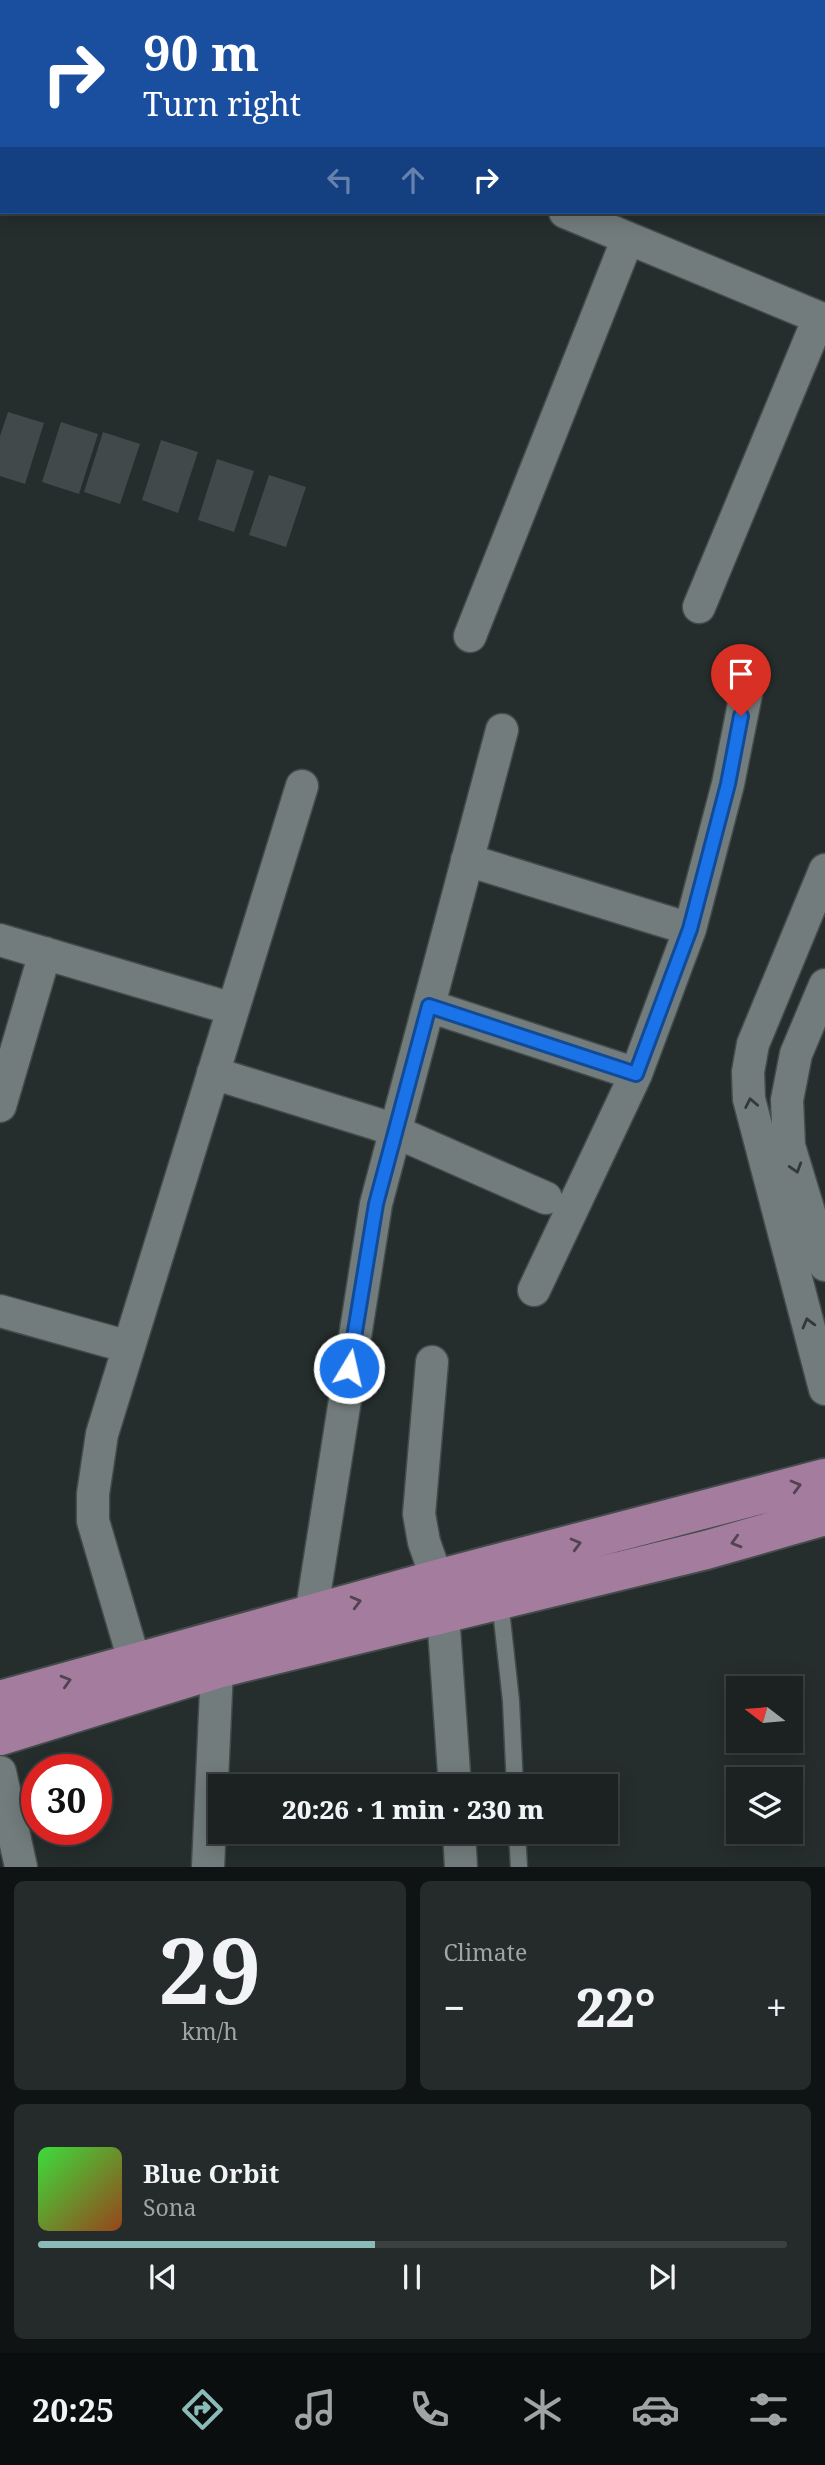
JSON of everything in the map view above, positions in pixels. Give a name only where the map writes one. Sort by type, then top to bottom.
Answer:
[{"type":"main road","points":[[0,1700],[138,1677],[440,1597],[825,1478]]},
{"type":"main road","points":[[440,1597],[499,1600],[706,1550],[825,1516]]},
{"type":"main road","points":[[0,1736],[138,1677]]},
{"type":"street","points":[[570,214],[822,319],[699,607]]},
{"type":"street","points":[[470,636],[628,238]]},
{"type":"street","points":[[534,1290],[636,1074],[690,929],[728,784],[746,694]]},
{"type":"street","points":[[308,1630],[376,1204],[502,730]]},
{"type":"street","points":[[138,1677],[93,1521],[93,1494],[102,1434],[302,786]]},
{"type":"street","points":[[467,860],[690,929]]},
{"type":"street","points":[[825,870],[753,1044],[748,1072],[749,1099],[825,1389]]},
{"type":"street","points":[[0,940],[233,1009]]},
{"type":"street","points":[[0,1106],[45,953]]},
{"type":"street","points":[[825,985],[796,1054],[787,1100],[789,1146],[825,1265]]},
{"type":"street","points":[[429,1006],[636,1074]]},
{"type":"street","points":[[213,1073],[380,1125],[546,1198]]},
{"type":"street","points":[[0,1311],[129,1348]]},
{"type":"street","points":[[432,1362],[419,1514],[440,1597],[454,1774]]},
{"type":"street","points":[[208,1867],[218,1654]]},
{"type":"street","points":[[0,1772],[22,1867]]},
{"type":"street","points":[[459,1844],[461,1867]]},
{"type":"lane","points":[[499,1600],[511,1701],[514,1774]]},
{"type":"lane","points":[[518,1844],[519,1867]]},
{"type":"building","points":[[8,412],[44,423],[25,484],[0,476],[0,436]]},
{"type":"building","points":[[61,422],[98,434],[79,494],[42,482]]},
{"type":"building","points":[[103,432],[140,444],[120,504],[84,492]]},
{"type":"building","points":[[161,440],[198,452],[178,513],[142,500]]},
{"type":"building","points":[[217,459],[254,471],[234,532],[198,520]]},
{"type":"building","points":[[269,475],[306,487],[286,547],[249,535]]},
{"type":"route","points":[[349,1368],[376,1204],[429,1006],[636,1074],[690,929],[728,784],[741,716]]}]
